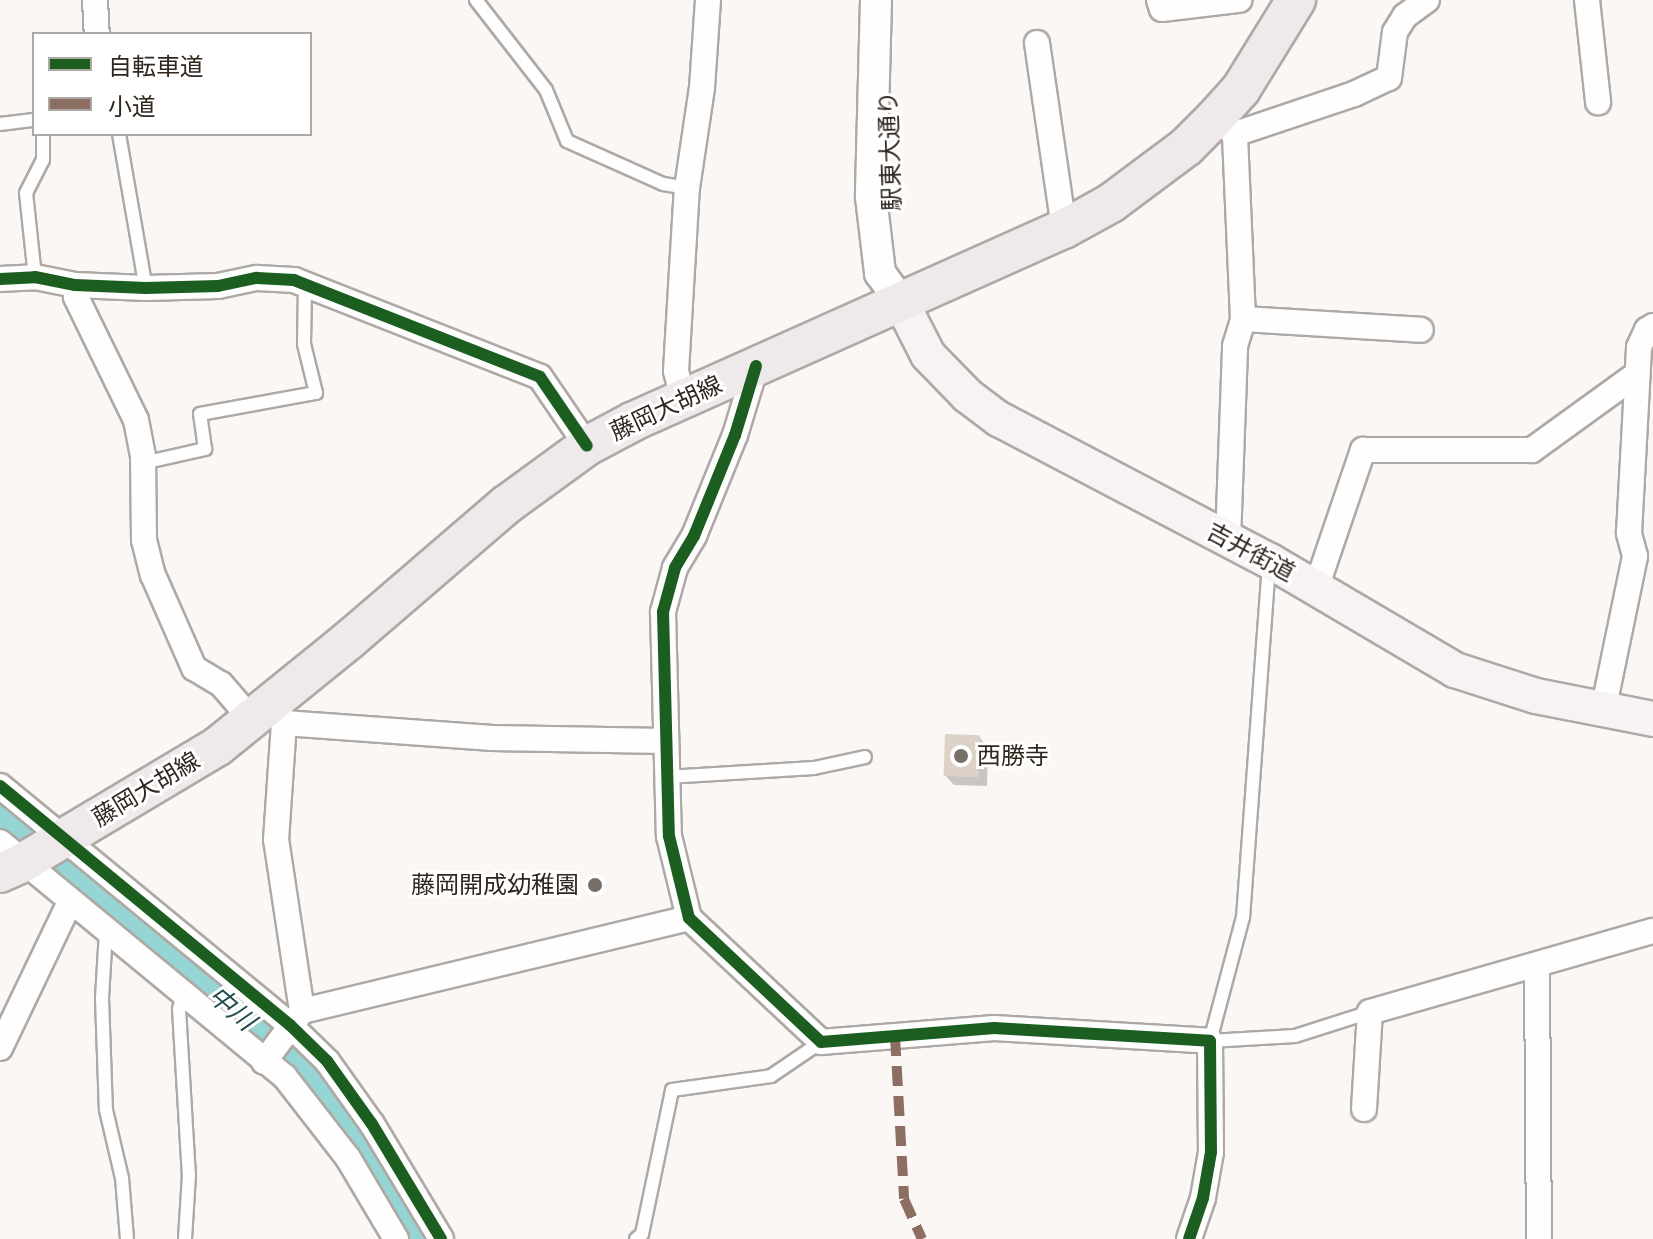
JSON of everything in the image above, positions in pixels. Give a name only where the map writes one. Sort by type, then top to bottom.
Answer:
[{"type":"main road","name":"藤岡大胡線","points":[[31,852],[270,715],[506,505],[587,446],[683,399],[1064,229],[1111,203],[1225,126],[1241,89],[1287,5]]},
{"type":"main road","name":"吉井街道","points":[[901,302],[928,355],[968,396],[989,411],[1270,561],[1455,670],[1536,696],[1653,719]]},
{"type":"street","points":[[95,0],[97,32]]},
{"type":"street","points":[[683,399],[676,371],[687,188],[702,88],[708,0]]},
{"type":"street","points":[[876,0],[871,197],[880,273],[901,302]]},
{"type":"street","name":"駅東大通り","points":[[892,0],[887,182],[901,302]]},
{"type":"street","points":[[1159,0],[1162,9],[1239,0]]},
{"type":"street","points":[[1228,540],[1235,346],[1243,319],[1225,126],[1354,94],[1389,78],[1395,32],[1405,16],[1427,0]]},
{"type":"street","points":[[1587,0],[1598,102]]},
{"type":"street","points":[[1037,43],[1064,229]]},
{"type":"street","points":[[0,279],[35,277],[75,285],[146,288],[218,286],[257,278],[294,280],[540,377],[587,446]]},
{"type":"street","points":[[75,285],[76,297],[136,420],[143,463],[144,540],[153,575],[194,668],[270,715],[492,738],[666,741]]},
{"type":"street","points":[[1243,319],[1421,330]]},
{"type":"street","points":[[1603,711],[1635,556],[1629,533],[1639,347],[1647,330],[1653,326]]},
{"type":"street","points":[[756,366],[735,435],[694,536],[675,568],[663,612],[669,836],[689,918],[821,1042],[994,1028],[1210,1041],[1211,1152],[1203,1198],[1189,1239]]},
{"type":"street","points":[[1316,588],[1363,450],[1532,450],[1637,374]]},
{"type":"street","points":[[270,715],[276,840],[296,1018]]},
{"type":"street","points":[[0,786],[31,852],[70,902],[285,1077],[348,1158],[396,1239]]},
{"type":"street","points":[[31,852],[296,1018],[372,1124],[441,1239]]},
{"type":"street","points":[[0,1048],[70,902]]},
{"type":"street","points":[[264,1062],[296,1018],[689,918]]},
{"type":"street","points":[[1364,1109],[1370,1012],[1653,931]]},
{"type":"street","points":[[1537,965],[1539,1239]]},
{"type":"lane","points":[[476,0],[546,90],[567,141],[663,184],[687,188]]},
{"type":"lane","points":[[0,124],[32,120]]},
{"type":"lane","points":[[35,277],[26,193],[43,160],[43,136]]},
{"type":"lane","points":[[119,136],[146,288]]},
{"type":"lane","points":[[143,463],[205,449],[200,414],[316,393],[304,344],[305,284]]},
{"type":"lane","points":[[1270,561],[1243,917],[1210,1041],[1295,1036],[1370,1012]]},
{"type":"lane","points":[[667,777],[814,768],[865,757]]},
{"type":"lane","points":[[106,931],[102,998],[106,1110],[122,1178],[127,1239]]},
{"type":"lane","points":[[183,994],[179,1009],[189,1175],[185,1239]]},
{"type":"lane","points":[[636,1239],[642,1234],[672,1090],[771,1076],[821,1042]]},
{"type":"building","name":"西勝寺","points":[[945,734],[980,735],[979,777],[944,776]]},
{"type":"waterway","name":"中川","points":[[0,817],[159,943],[296,1063],[338,1109],[390,1187],[419,1239]]},
{"type":"marked path","points":[[895,1036],[904,1199],[922,1239]]},
{"type":"cycle path","points":[[0,279],[35,277],[75,285],[146,288],[218,286],[257,278],[294,280],[540,377],[587,446]]},
{"type":"cycle path","points":[[756,366],[735,435],[694,536],[675,568],[663,612],[669,836],[689,918],[821,1042],[994,1028],[1210,1041],[1211,1152],[1203,1198],[1189,1239]]},
{"type":"cycle path","points":[[0,786],[290,1025],[327,1061],[372,1124],[441,1239]]},
{"type":"place","name":"西勝寺","points":[[961,756]]},
{"type":"place","name":"藤岡開成幼稚園","points":[[595,885]]}]
